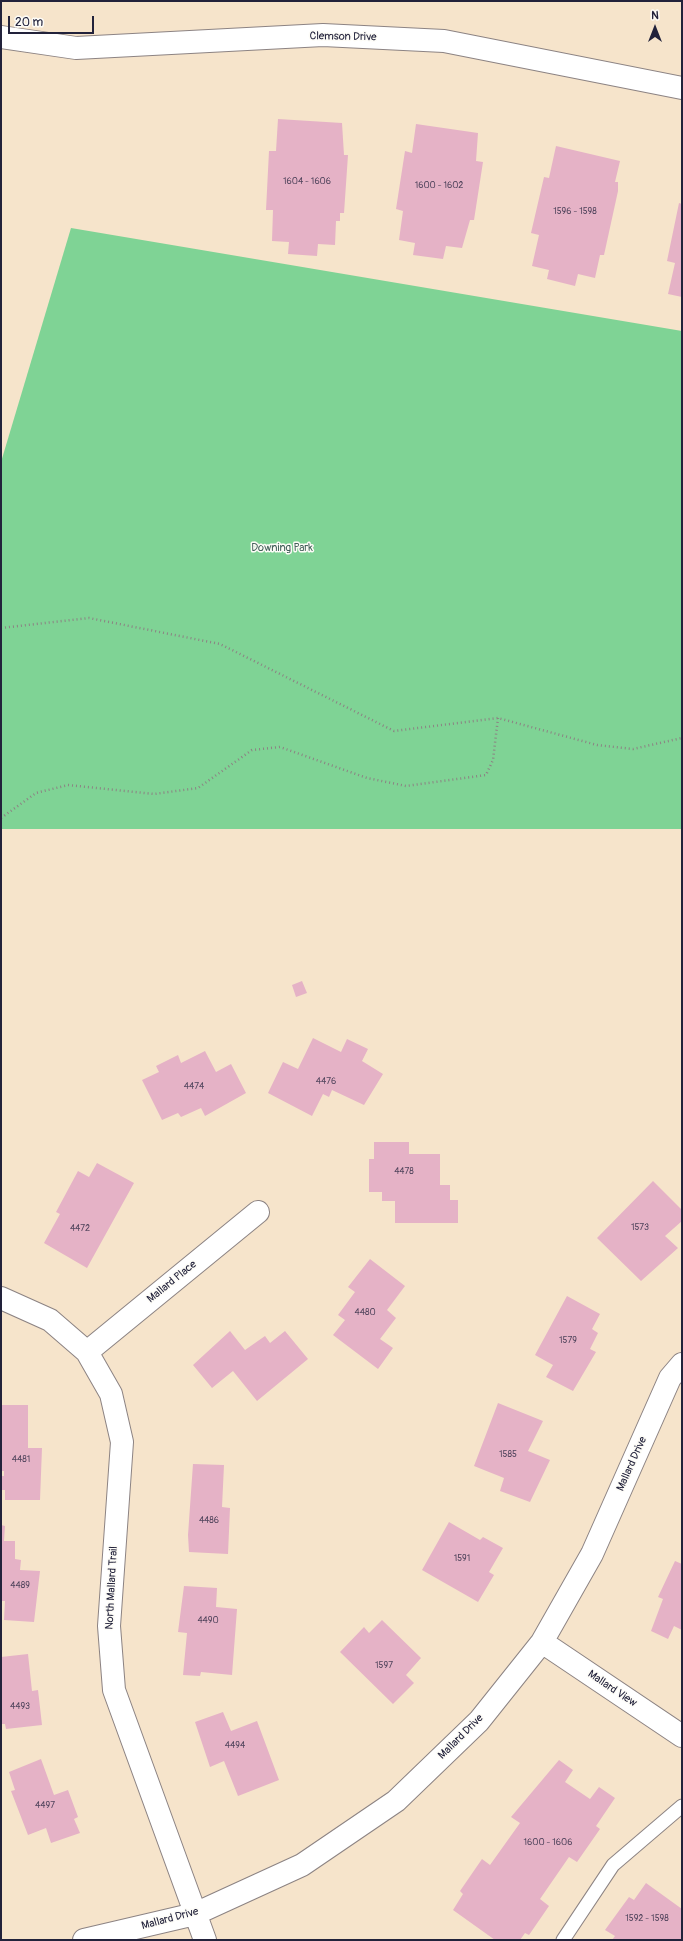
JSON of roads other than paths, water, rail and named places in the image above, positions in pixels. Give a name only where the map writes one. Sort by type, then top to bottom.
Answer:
[{"type":"street","name":"Clemson Drive","points":[[1,37],[76,48],[322,35],[444,41],[682,88]]},
{"type":"street","name":"Mallard Place","points":[[87,1352],[258,1212]]},
{"type":"street","name":"North Mallard Trail","points":[[1,1298],[50,1320],[87,1352],[111,1394],[122,1442],[109,1626],[114,1690],[205,1940]]},
{"type":"street","name":"Mallard Drive","points":[[84,1940],[195,1914],[302,1865],[396,1800],[479,1721],[542,1642],[592,1554],[670,1378],[682,1364]]},
{"type":"street","name":"Mallard View","points":[[542,1642],[682,1736]]},
{"type":"lane","points":[[563,1940],[613,1865],[682,1806]]},
{"type":"park label","name":"Downing Park","points":[[282,548]]}]
